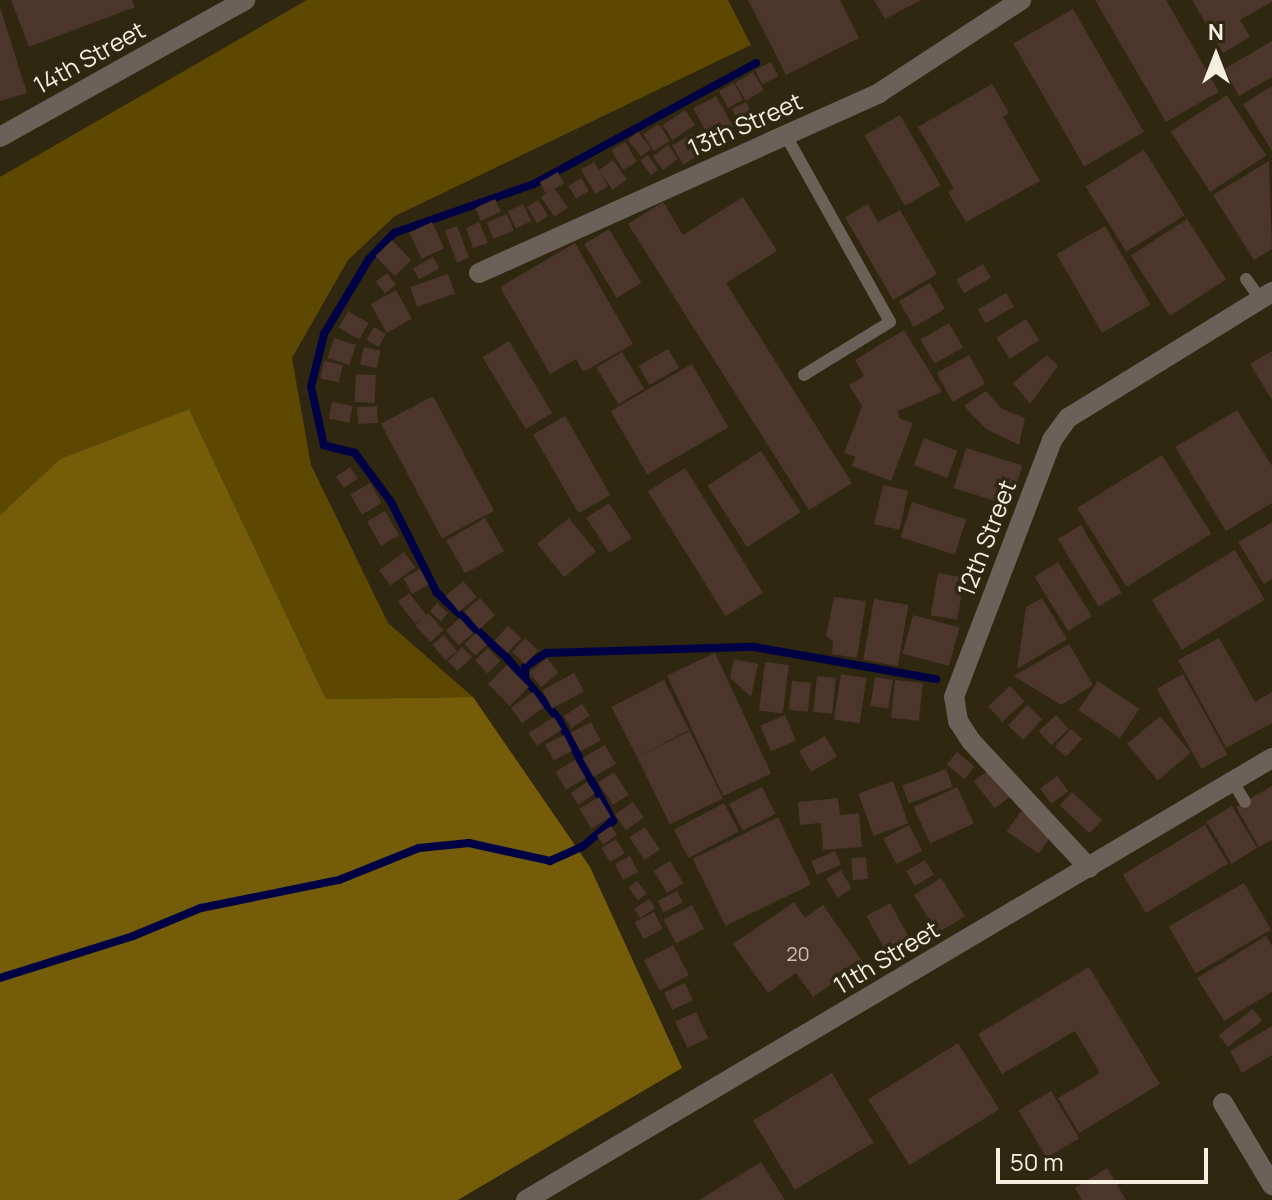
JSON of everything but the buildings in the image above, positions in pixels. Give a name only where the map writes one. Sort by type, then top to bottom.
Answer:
[{"type":"street","name":"14th Street","points":[[0,137],[245,0]]},
{"type":"street","name":"13th Street","points":[[479,273],[879,93],[1021,0]]},
{"type":"street","name":"12th Street","points":[[1089,868],[971,741],[958,721],[954,697],[1052,440],[1068,418],[1266,295]]},
{"type":"street","name":"11th Street","points":[[526,1200],[1272,758]]},
{"type":"street","points":[[1223,1103],[1272,1185]]},
{"type":"lane","points":[[785,134],[890,322],[804,375]]},
{"type":"lane","points":[[1246,279],[1266,295]]},
{"type":"lane","points":[[1233,782],[1245,802]]},
{"type":"shaded area","points":[[307,0],[728,0],[751,45],[395,216],[348,260],[292,358],[311,465],[388,623],[473,697],[326,699],[189,409],[60,459],[0,515],[0,177]]},
{"type":"shaded area","points":[[189,409],[326,699],[473,697],[590,867],[682,1068],[458,1200],[0,1200],[0,515],[60,459]]},
{"type":"waterway","points":[[0,978],[133,936],[201,908],[339,880],[419,848],[469,843],[550,861],[582,847],[613,821],[558,718],[507,658],[437,593],[391,502],[355,453],[324,445],[311,387],[324,334],[369,259],[394,233],[534,184],[756,63]]},
{"type":"waterway","points":[[525,678],[525,667],[546,653],[754,647],[936,679]]}]
